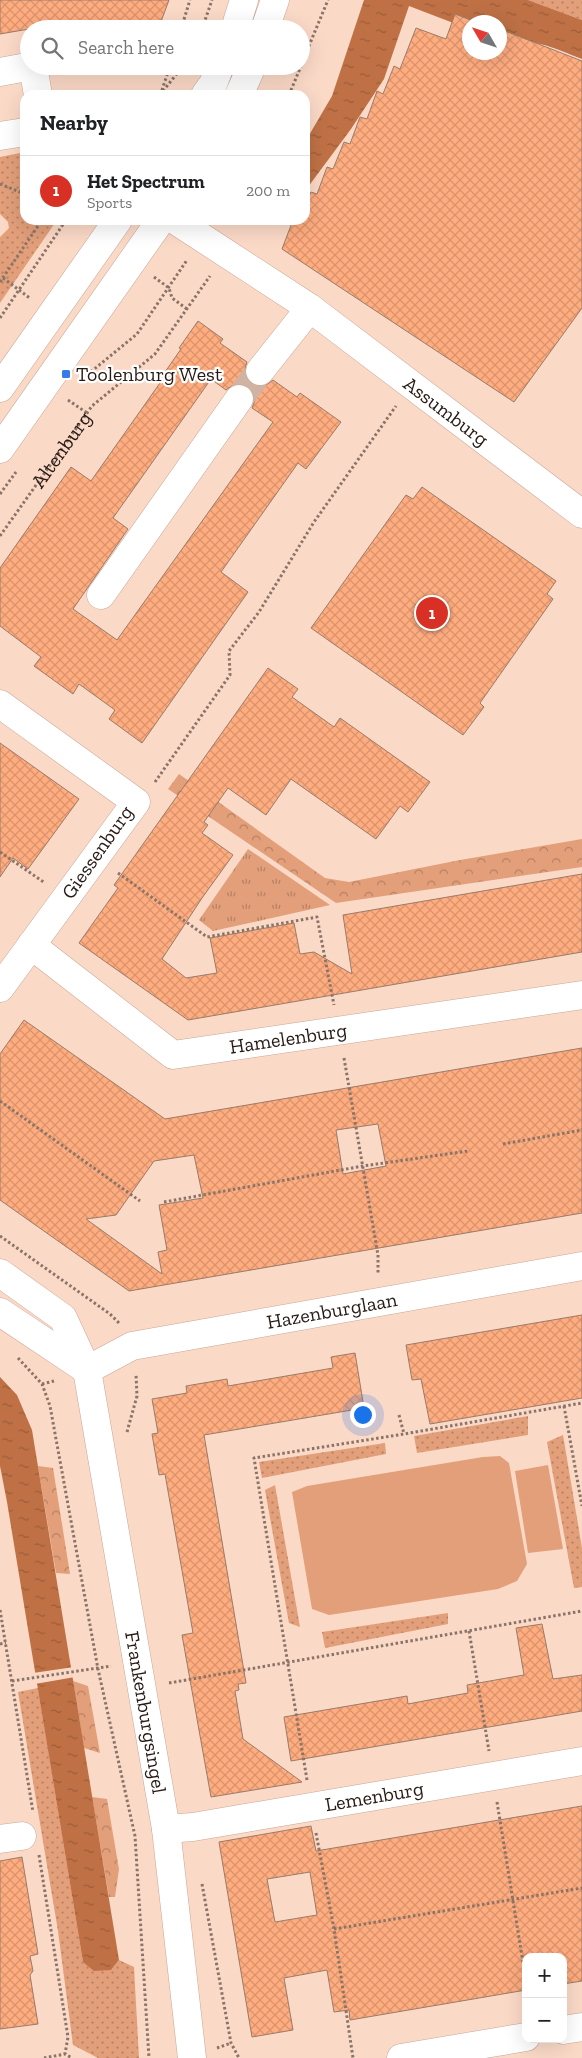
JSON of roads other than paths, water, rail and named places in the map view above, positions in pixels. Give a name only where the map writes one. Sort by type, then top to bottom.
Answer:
[{"type":"street","points":[[238,20],[244,0]]},
{"type":"street","points":[[268,20],[275,0]]},
{"type":"street","points":[[23,75],[34,90]]},
{"type":"street","points":[[208,90],[216,75]]},
{"type":"street","points":[[241,90],[248,75]]},
{"type":"street","points":[[0,136],[20,133]]},
{"type":"street","points":[[0,388],[114,225]]},
{"type":"street","points":[[0,449],[157,225]]},
{"type":"street","name":"Assumburg","points":[[183,225],[310,308],[582,514]]},
{"type":"street","points":[[260,371],[310,308]]},
{"type":"street","points":[[101,595],[239,399]]},
{"type":"street","name":"Giessenburg","points":[[0,704],[136,802],[0,988]]},
{"type":"street","name":"Hamelenburg","points":[[32,945],[173,1055],[582,995]]},
{"type":"street","name":"Hazenburglaan","points":[[87,1370],[132,1346],[582,1266]]},
{"type":"street","name":"Frankenburgsingel","points":[[0,1273],[63,1318],[87,1370],[166,1829],[192,2058]]},
{"type":"street","points":[[0,1312],[87,1370]]},
{"type":"street","name":"Lemenburg","points":[[166,1829],[193,1827],[582,1761]]},
{"type":"street","points":[[567,2029],[582,2027]]},
{"type":"street","points":[[401,2058],[522,2038]]},
{"type":"water","points":[[364,0],[528,0],[582,20],[582,59],[540,44],[507,42],[507,15],[462,15],[462,26],[409,6],[384,79],[351,129],[310,184],[310,133],[332,96]]},
{"type":"water","points":[[0,1377],[17,1395],[32,1430],[119,1960],[111,1970],[94,1971],[83,1962],[0,1466]]},
{"type":"tunnel","points":[[239,399],[260,371]]},
{"type":"place","name":"Toolenburg West","points":[[66,374]]},
{"type":"place","name":"Het Spectrum","points":[[432,613]]}]
